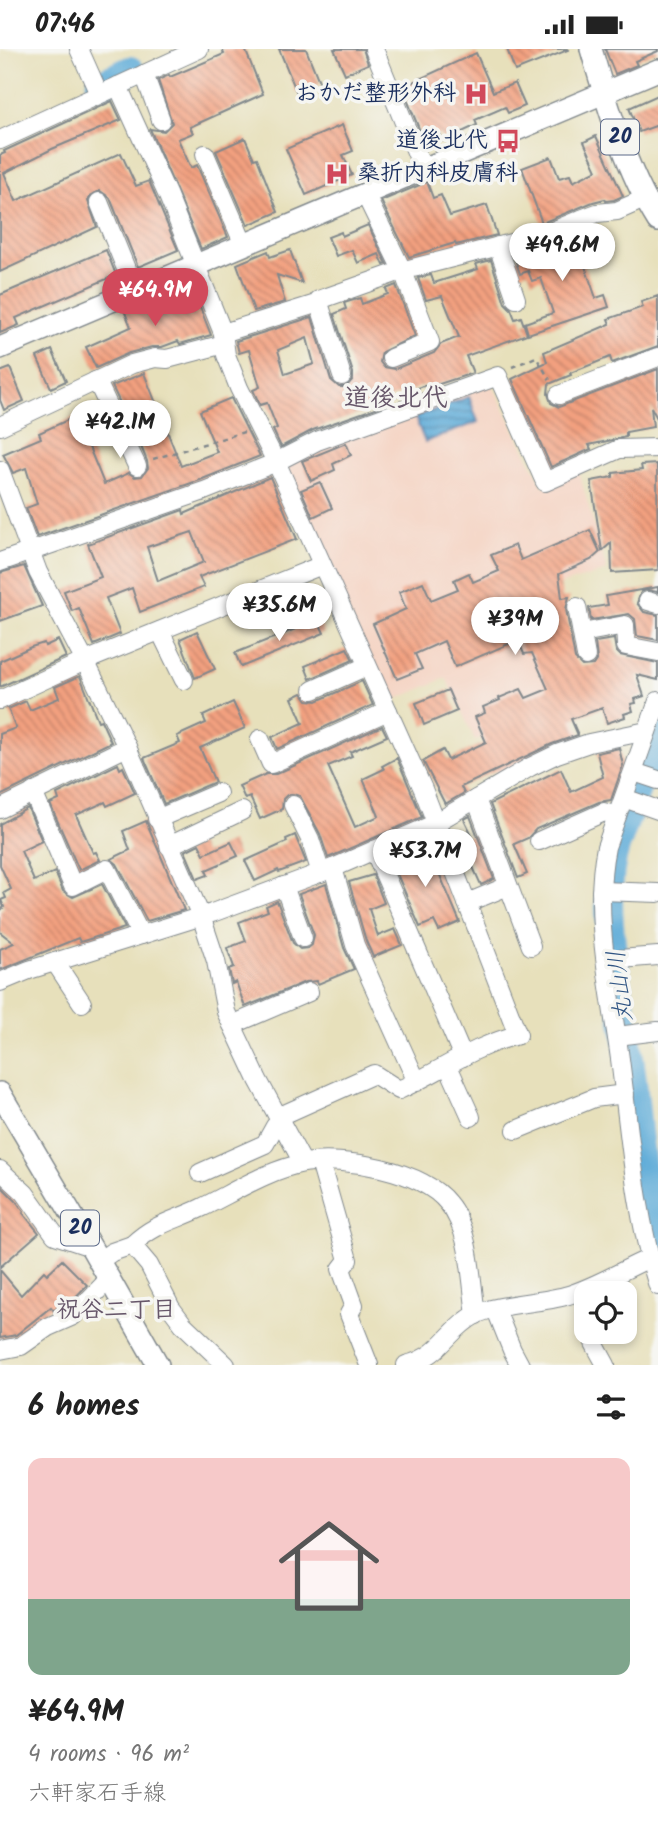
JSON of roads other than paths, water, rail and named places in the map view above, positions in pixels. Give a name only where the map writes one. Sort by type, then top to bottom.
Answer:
[{"type":"main road","name":"20","points":[[591,49],[604,94],[645,199],[658,221]]},
{"type":"main road","points":[[0,348],[658,70]]},
{"type":"main road","name":"20","points":[[0,1093],[158,1365]]},
{"type":"street","points":[[79,49],[99,94]]},
{"type":"street","points":[[0,140],[199,49]]},
{"type":"street","points":[[374,49],[423,169]]},
{"type":"street","points":[[144,74],[162,120]]},
{"type":"street","points":[[118,86],[167,196],[224,339],[226,355],[239,387],[276,461],[437,822],[519,1035],[499,1040],[399,1090],[374,1074],[280,1119],[265,1144],[200,1173]]},
{"type":"street","points":[[205,154],[244,245]]},
{"type":"street","points":[[365,194],[430,342],[391,358]]},
{"type":"street","points":[[0,426],[140,361],[167,359],[401,271],[544,235],[597,213],[617,211],[645,199]]},
{"type":"street","points":[[99,202],[135,291]]},
{"type":"street","points":[[498,246],[516,299]]},
{"type":"street","points":[[318,303],[342,376]]},
{"type":"street","points":[[559,395],[658,358]]},
{"type":"street","points":[[0,562],[204,491],[317,441],[498,376],[545,482],[620,449],[658,447]]},
{"type":"street","points":[[95,381],[102,390],[137,466]]},
{"type":"street","points":[[0,470],[38,572],[127,747],[201,916],[216,961],[226,1012],[280,1119],[311,1163],[348,1260],[341,1273],[354,1305],[349,1314],[350,1322],[369,1365]]},
{"type":"street","points":[[0,701],[85,661],[322,565]]},
{"type":"street","points":[[578,607],[586,656]]},
{"type":"street","points":[[582,633],[625,625],[626,646],[658,652]]},
{"type":"street","points":[[160,631],[184,680]]},
{"type":"street","points":[[313,690],[368,666]]},
{"type":"street","points":[[658,701],[647,731],[644,776],[631,801],[617,816],[601,871],[606,891],[607,960],[624,1035],[625,1094],[633,1165],[658,1286]]},
{"type":"street","points":[[261,739],[271,764],[388,711]]},
{"type":"street","points":[[0,982],[201,916],[327,871],[437,822],[530,767],[571,748],[647,731]]},
{"type":"street","points":[[0,809],[127,747]]},
{"type":"street","points":[[33,792],[73,886],[107,869],[141,935]]},
{"type":"street","points":[[157,819],[218,793]]},
{"type":"street","points":[[476,799],[531,946]]},
{"type":"street","points":[[631,801],[658,810]]},
{"type":"street","points":[[293,805],[327,871],[355,945],[417,1082]]},
{"type":"street","points":[[169,846],[242,811]]},
{"type":"street","points":[[538,841],[604,812],[617,816]]},
{"type":"street","points":[[374,851],[464,1057]]},
{"type":"street","points":[[284,886],[303,938]]},
{"type":"street","points":[[467,903],[508,886]]},
{"type":"street","points":[[606,891],[658,893]]},
{"type":"street","points":[[607,960],[658,956]]},
{"type":"street","points":[[55,962],[82,1003]]},
{"type":"street","points":[[232,1025],[309,992]]},
{"type":"street","points":[[624,1035],[658,1031]]},
{"type":"street","points":[[447,1066],[471,1117]]},
{"type":"street","points":[[516,1130],[594,1098],[625,1094]]},
{"type":"street","points":[[0,1350],[20,1346],[48,1327],[73,1316],[100,1262],[112,1252],[132,1245],[147,1231],[264,1177],[311,1163],[354,1164],[392,1171],[418,1181],[448,1202],[457,1217],[469,1256],[476,1315]]},
{"type":"street","points":[[0,1170],[25,1193],[55,1235],[100,1262]]},
{"type":"street","points":[[132,1245],[149,1265],[183,1324],[226,1365]]},
{"type":"street","points":[[406,1365],[435,1353],[452,1333],[476,1315],[569,1295],[651,1252]]},
{"type":"street","points":[[496,1310],[520,1365]]},
{"type":"street","points":[[595,1344],[606,1365]]},
{"type":"water","points":[[469,397],[478,422],[425,442],[415,417]]},
{"type":"waterway","points":[[100,84],[130,70]]},
{"type":"waterway","name":"丸山川","points":[[658,731],[616,847],[609,896],[613,951],[630,1058],[643,1169],[658,1247]]},
{"type":"place","name":"おかだ整形外科","points":[[476,94]]},
{"type":"place","name":"道後北代","points":[[508,141]]},
{"type":"place","name":"桑折内科皮膚科","points":[[337,174]]},
{"type":"district","name":"道後北代","points":[[396,399]]},
{"type":"district","name":"祝谷二丁目","points":[[116,1310]]}]
